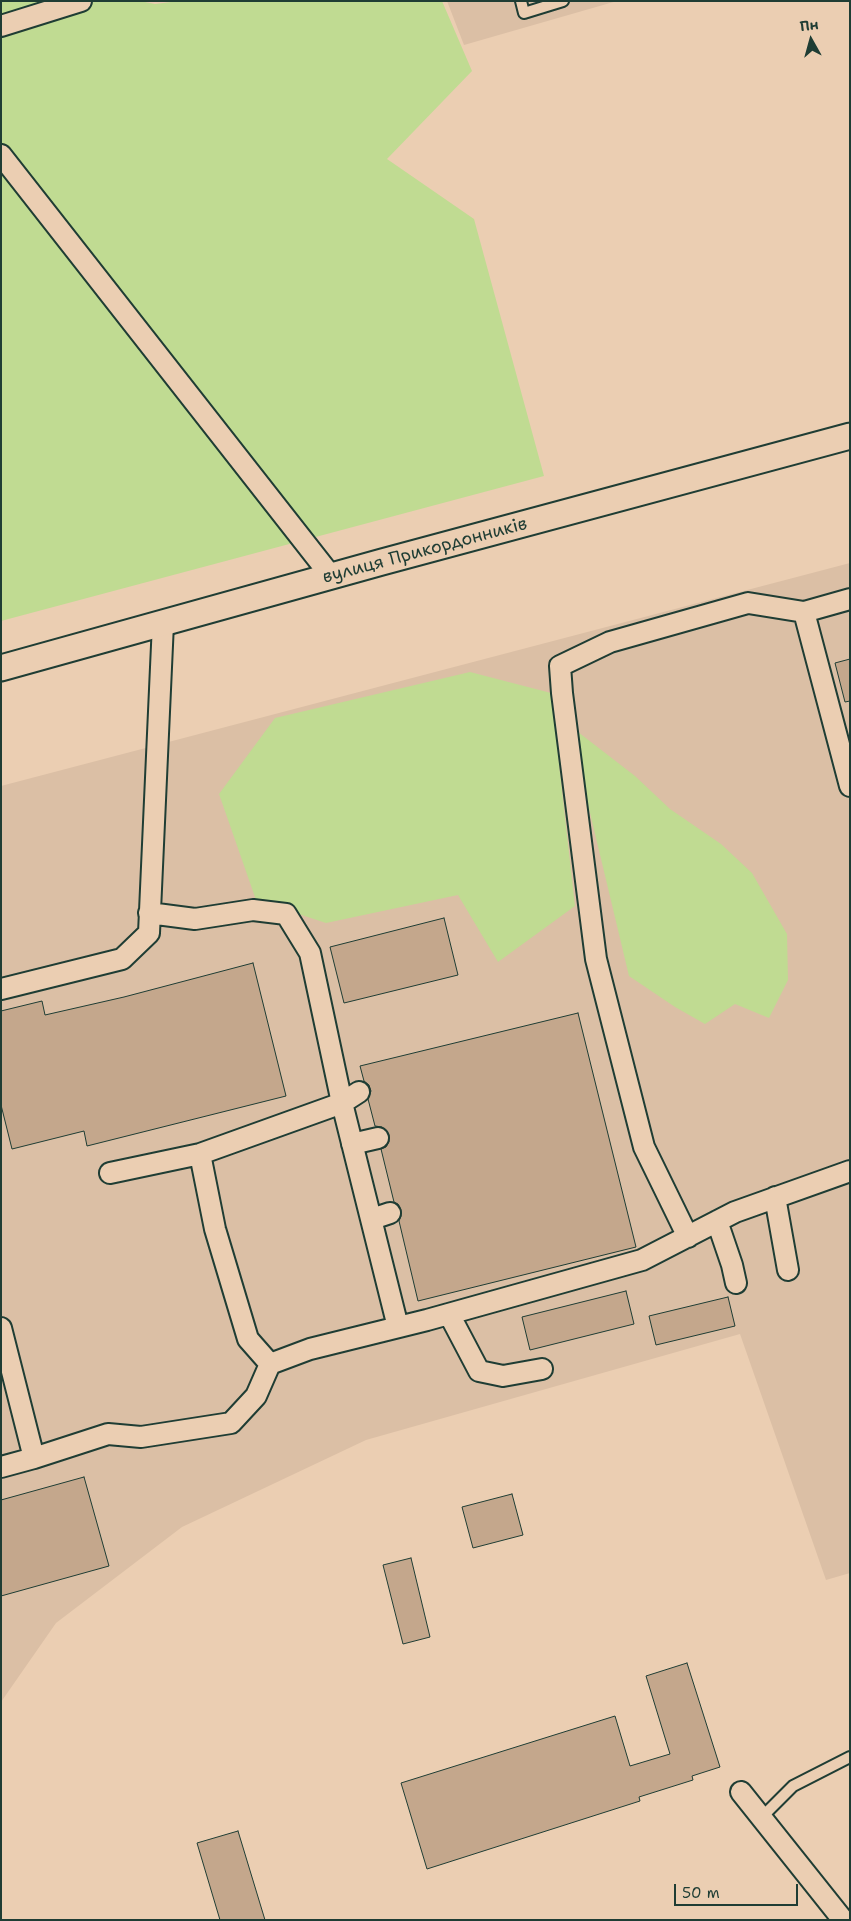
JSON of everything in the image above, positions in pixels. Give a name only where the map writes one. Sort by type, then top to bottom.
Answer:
[{"type":"street","points":[[1,26],[81,1]]},
{"type":"street","points":[[1,154],[331,576]]},
{"type":"street","name":"вулиця Прикордонників","points":[[1,668],[331,576],[850,436]]},
{"type":"street","points":[[688,1237],[644,1147],[596,958],[560,666],[610,642],[748,603],[804,612],[850,599]]},
{"type":"street","points":[[804,612],[850,786]]},
{"type":"street","points":[[1,990],[122,959],[149,932],[163,623]]},
{"type":"street","points":[[149,913],[195,919],[253,910],[286,914],[310,953],[352,1144],[381,1216],[398,1327]]},
{"type":"street","points":[[110,1173],[200,1154],[342,1103],[359,1092]]},
{"type":"street","points":[[352,1144],[378,1138]]},
{"type":"street","points":[[200,1154],[214,1229],[248,1339],[270,1364]]},
{"type":"street","points":[[1,1467],[108,1434],[140,1437],[231,1423],[256,1396],[270,1364],[310,1349],[449,1314],[642,1260],[736,1212],[850,1171]]},
{"type":"street","points":[[775,1197],[788,1270]]},
{"type":"street","points":[[718,1221],[736,1283]]},
{"type":"street","points":[[449,1314],[479,1371],[502,1376],[542,1369]]},
{"type":"street","points":[[1,1328],[34,1458]]},
{"type":"street","points":[[741,1792],[844,1920]]},
{"type":"lane","points":[[521,1],[524,13],[563,1]]},
{"type":"lane","points":[[761,1818],[793,1786],[850,1757]]},
{"type":"shaded area","points":[[447,1],[617,1],[464,45]]},
{"type":"shaded area","points":[[850,563],[850,1573],[826,1580],[740,1334],[366,1440],[182,1527],[56,1623],[1,1702],[1,786]]},
{"type":"green space","points":[[1,1],[140,1],[155,4],[179,1],[442,1],[472,71],[387,159],[474,219],[544,476],[1,621]]},
{"type":"green space","points":[[470,672],[551,693],[575,906],[498,962],[458,895],[326,923],[256,900],[219,794],[275,718]]},
{"type":"green space","points":[[569,725],[635,776],[670,809],[721,844],[752,873],[787,934],[788,980],[769,1018],[735,1004],[705,1024],[675,1007],[629,976]]},
{"type":"building","points":[[850,659],[850,701],[845,702],[835,663]]},
{"type":"building","points":[[444,918],[458,975],[344,1003],[330,947]]},
{"type":"building","points":[[253,963],[286,1096],[87,1146],[84,1131],[12,1149],[1,1105],[1,1011],[42,1001],[45,1015],[124,997]]},
{"type":"building","points":[[578,1013],[636,1247],[418,1301],[399,1221],[401,1210],[398,1204],[394,1202],[381,1149],[386,1147],[389,1142],[389,1135],[382,1127],[375,1126],[368,1099],[371,1091],[369,1085],[364,1081],[360,1066]]},
{"type":"building","points":[[626,1291],[634,1324],[530,1350],[522,1317]]},
{"type":"building","points":[[728,1297],[735,1326],[656,1345],[649,1316]]},
{"type":"building","points":[[84,1477],[109,1566],[1,1596],[1,1500]]},
{"type":"building","points":[[512,1494],[523,1535],[473,1548],[462,1507]]},
{"type":"building","points":[[411,1558],[430,1637],[403,1644],[383,1565]]},
{"type":"building","points":[[687,1663],[720,1767],[692,1776],[693,1780],[639,1797],[640,1801],[427,1869],[401,1783],[615,1716],[630,1766],[670,1754],[646,1676]]},
{"type":"building","points":[[238,1831],[265,1920],[220,1920],[197,1843]]}]
